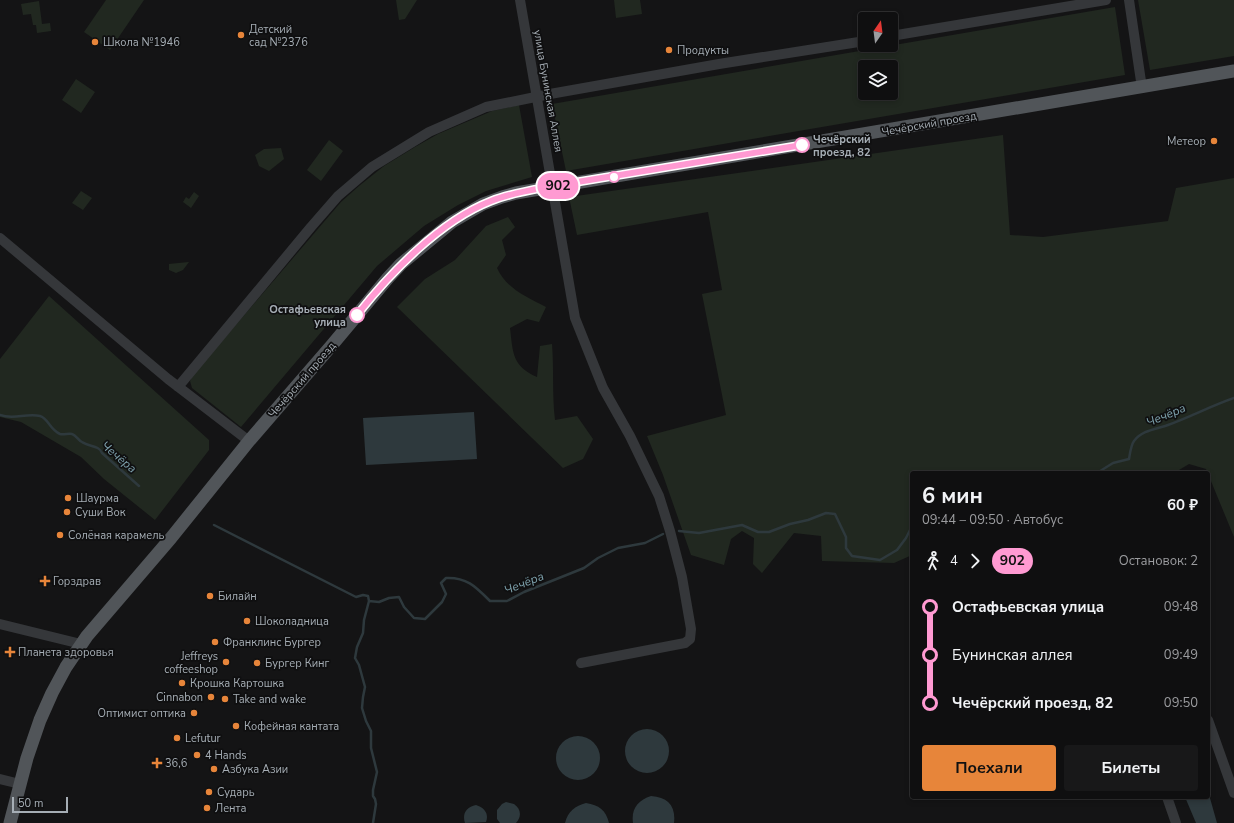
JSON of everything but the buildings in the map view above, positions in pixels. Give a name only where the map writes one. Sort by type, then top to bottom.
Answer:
[{"type":"main road","name":"Чечёрский проезд","points":[[10,823],[27,758],[43,713],[66,667],[81,644],[171,538],[249,441],[388,278],[401,264],[452,222],[490,201],[516,193],[1142,88],[1234,71]]},
{"type":"street","name":"улица Бунинская Аллея","points":[[520,0],[575,318],[603,388],[630,436],[657,491],[670,531],[682,577],[691,629],[690,639],[685,643],[581,663]]},
{"type":"street","points":[[898,35],[1106,0]]},
{"type":"street","points":[[1128,0],[1142,88]]},
{"type":"street","points":[[178,387],[338,196],[372,168],[429,132],[486,107],[719,64],[858,42]]},
{"type":"street","points":[[0,238],[178,387],[249,441]]},
{"type":"street","points":[[0,624],[81,644]]},
{"type":"street","points":[[1210,726],[1234,793]]},
{"type":"street","points":[[0,779],[20,784]]},
{"type":"street","points":[[1168,799],[1176,823]]},
{"type":"shaded area","points":[[106,0],[144,0],[110,50],[84,32]]},
{"type":"shaded area","points":[[396,0],[417,0],[405,19],[399,20]]},
{"type":"shaded area","points":[[614,0],[640,0],[642,14],[616,18]]},
{"type":"shaded area","points":[[1138,0],[1234,0],[1234,56],[1150,70]]},
{"type":"shaded area","points":[[39,1],[42,24],[50,23],[51,31],[37,33],[36,25],[33,25],[31,14],[23,15],[21,4]]},
{"type":"shaded area","points":[[1115,7],[1125,75],[566,171],[552,104],[858,51],[898,52],[898,44]]},
{"type":"shaded area","points":[[76,79],[95,92],[81,113],[62,100]]},
{"type":"shaded area","points":[[519,105],[532,177],[486,191],[458,205],[424,226],[377,266],[241,427],[192,388],[190,381],[193,375],[341,202],[359,186],[384,166],[438,134],[492,111]]},
{"type":"shaded area","points":[[1003,135],[1010,235],[1043,237],[1168,221],[1176,188],[1234,178],[1234,537],[1210,479],[1210,471],[1189,464],[1177,471],[910,471],[910,556],[894,563],[822,561],[821,536],[794,533],[762,573],[753,564],[754,538],[742,531],[731,539],[724,565],[691,555],[663,475],[647,436],[726,415],[702,294],[722,290],[708,212],[577,235],[569,197]]},
{"type":"shaded area","points":[[329,140],[343,151],[321,181],[307,170]]},
{"type":"shaded area","points":[[281,148],[284,159],[269,171],[259,166],[255,155],[264,149]]},
{"type":"shaded area","points":[[81,191],[92,198],[83,210],[72,203]]},
{"type":"shaded area","points":[[194,192],[199,196],[191,208],[183,202],[186,197],[189,199]]},
{"type":"shaded area","points":[[508,217],[515,227],[502,240],[506,255],[497,268],[506,281],[517,291],[546,307],[539,322],[527,319],[510,328],[515,358],[523,368],[537,377],[540,346],[552,344],[555,420],[577,416],[593,439],[583,459],[563,468],[397,307],[425,279],[455,260],[486,226]]},
{"type":"shaded area","points":[[189,262],[183,270],[176,273],[169,270],[169,264]]},
{"type":"shaded area","points":[[49,296],[209,440],[209,450],[155,520],[104,479],[81,457],[21,422],[0,417],[0,359]]},
{"type":"shaded area","points":[[474,412],[477,459],[366,465],[363,418]]},
{"type":"shaded area","points":[[647,729],[659,733],[665,739],[669,751],[665,763],[659,769],[647,773],[635,769],[629,763],[625,751],[629,739],[635,733]]},
{"type":"shaded area","points":[[578,736],[590,740],[596,746],[600,758],[596,770],[590,776],[578,780],[566,776],[560,770],[556,758],[560,746],[566,740]]},
{"type":"shaded area","points":[[651,796],[662,798],[670,804],[674,812],[674,823],[633,823],[633,813],[636,806],[642,800]]},
{"type":"shaded area","points":[[1210,798],[1217,823],[1196,823],[1186,799]]},
{"type":"shaded area","points":[[506,802],[514,804],[519,810],[520,815],[516,823],[500,823],[497,819],[497,810]]},
{"type":"shaded area","points":[[586,803],[595,805],[604,811],[609,823],[565,823],[572,810]]},
{"type":"shaded area","points":[[476,805],[486,812],[486,822],[465,823],[464,817],[467,809]]},
{"type":"waterway","name":"Чечёра","points":[[1100,471],[1113,463],[1129,459],[1133,443],[1141,434],[1176,422],[1234,398]]},
{"type":"waterway","name":"Чечёра","points":[[0,415],[10,417],[35,415],[43,417],[54,430],[60,434],[73,435],[85,444],[101,450],[102,453],[139,486]]},
{"type":"waterway","name":"Чечёра","points":[[679,531],[699,533],[742,525],[758,532],[769,532],[826,513],[835,514],[846,537],[846,548],[852,556],[880,560],[897,550],[910,530]]},
{"type":"waterway","name":"Чечёра","points":[[214,525],[356,597],[363,595],[368,596],[369,601]]},
{"type":"waterway","name":"Чечёра","points":[[369,601],[379,602],[389,598],[399,597],[404,607],[414,618],[425,619],[442,602],[446,594],[441,583],[446,578],[460,579],[471,584],[490,601],[507,601],[524,592],[584,568],[598,558],[618,548],[645,543],[663,534]]},
{"type":"waterway","points":[[369,601],[364,620],[363,633],[357,647],[355,658],[359,665],[365,687],[362,708],[371,731],[371,748],[377,772],[373,790],[373,796],[376,804],[373,823]]},
{"type":"bus line","name":"902","points":[[357,315],[401,264],[452,222],[490,201],[516,193],[553,186],[802,145]]},
{"type":"place","name":"Детский сад №2376","points":[[241,35]]},
{"type":"place","name":"Школа №1946","points":[[95,42]]},
{"type":"place","name":"Продукты","points":[[669,50]]},
{"type":"place","name":"Метеор","points":[[1214,141]]},
{"type":"place","name":"Чечёрский проезд, 82","points":[[802,145]]},
{"type":"place","name":"Остафьевская улица","points":[[357,315]]},
{"type":"place","name":"Шаурма","points":[[68,498]]},
{"type":"place","name":"Суши Вок","points":[[67,512]]},
{"type":"place","name":"Солёная карамель","points":[[60,535]]},
{"type":"place","name":"Горздрав","points":[[45,581]]},
{"type":"place","name":"Билайн","points":[[210,596]]},
{"type":"place","name":"Шоколадница","points":[[247,621]]},
{"type":"place","name":"Франклинс Бургер","points":[[215,642]]},
{"type":"place","name":"Планета здоровья","points":[[10,652]]},
{"type":"place","name":"Jeffreys coffeeshop","points":[[226,662]]},
{"type":"place","name":"Бургер Кинг","points":[[257,663]]},
{"type":"place","name":"Крошка Картошка","points":[[182,683]]},
{"type":"place","name":"Cinnabon","points":[[211,697]]},
{"type":"place","name":"Take and wake","points":[[225,699]]},
{"type":"place","name":"Оптимист оптика","points":[[194,713]]},
{"type":"place","name":"Кофейная кантата","points":[[236,726]]},
{"type":"place","name":"Lefutur","points":[[177,738]]},
{"type":"place","name":"4 Hands","points":[[197,755]]},
{"type":"place","name":"36,6","points":[[157,763]]},
{"type":"place","name":"Азбука Азии","points":[[214,769]]},
{"type":"place","name":"Сударь","points":[[209,792]]},
{"type":"place","name":"Лента","points":[[207,808]]}]
